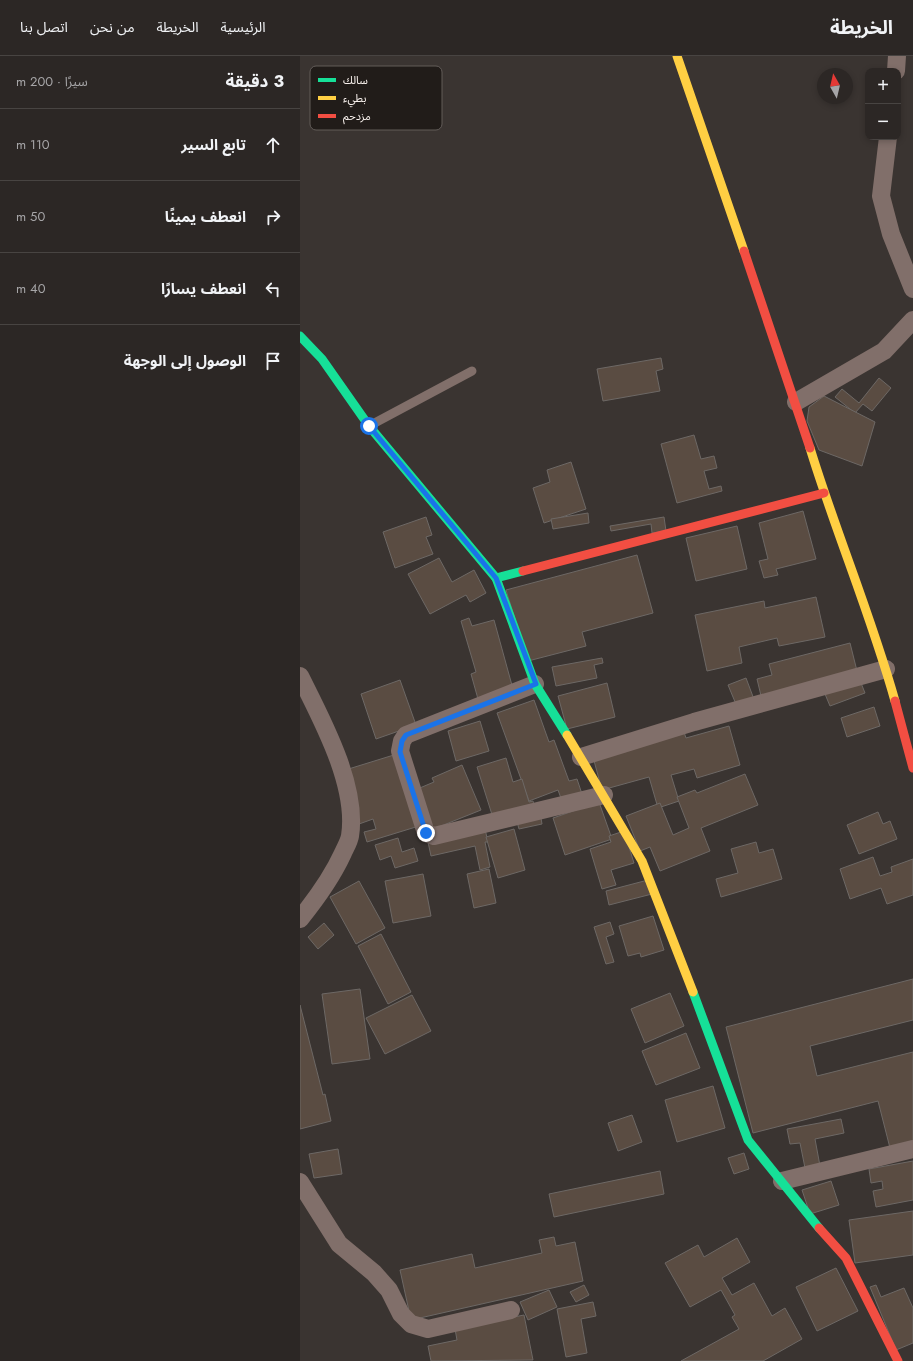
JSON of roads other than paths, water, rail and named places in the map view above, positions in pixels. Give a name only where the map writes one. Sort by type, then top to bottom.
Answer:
[{"type":"street","points":[[677,56],[796,402],[824,493],[886,669],[913,768]]},
{"type":"street","points":[[896,68],[897,56]]},
{"type":"street","points":[[888,140],[881,196],[891,234],[913,289]]},
{"type":"street","points":[[796,402],[884,351],[913,320]]},
{"type":"street","points":[[300,336],[322,359],[369,426],[496,578],[536,684],[604,795],[642,861],[682,962],[748,1140],[812,1220],[846,1258],[898,1361]]},
{"type":"street","points":[[496,578],[824,493]]},
{"type":"street","points":[[581,757],[694,722],[886,669]]},
{"type":"street","points":[[300,676],[326,729],[338,760],[350,802],[350,837],[333,875],[300,919]]},
{"type":"street","points":[[536,684],[406,735],[402,741],[400,752],[426,833],[434,836],[604,795]]},
{"type":"street","points":[[782,1181],[913,1149]]},
{"type":"street","points":[[300,1182],[339,1244],[374,1273],[389,1290],[401,1314],[411,1324],[428,1330],[511,1310]]},
{"type":"lane","points":[[369,426],[472,372]]}]
